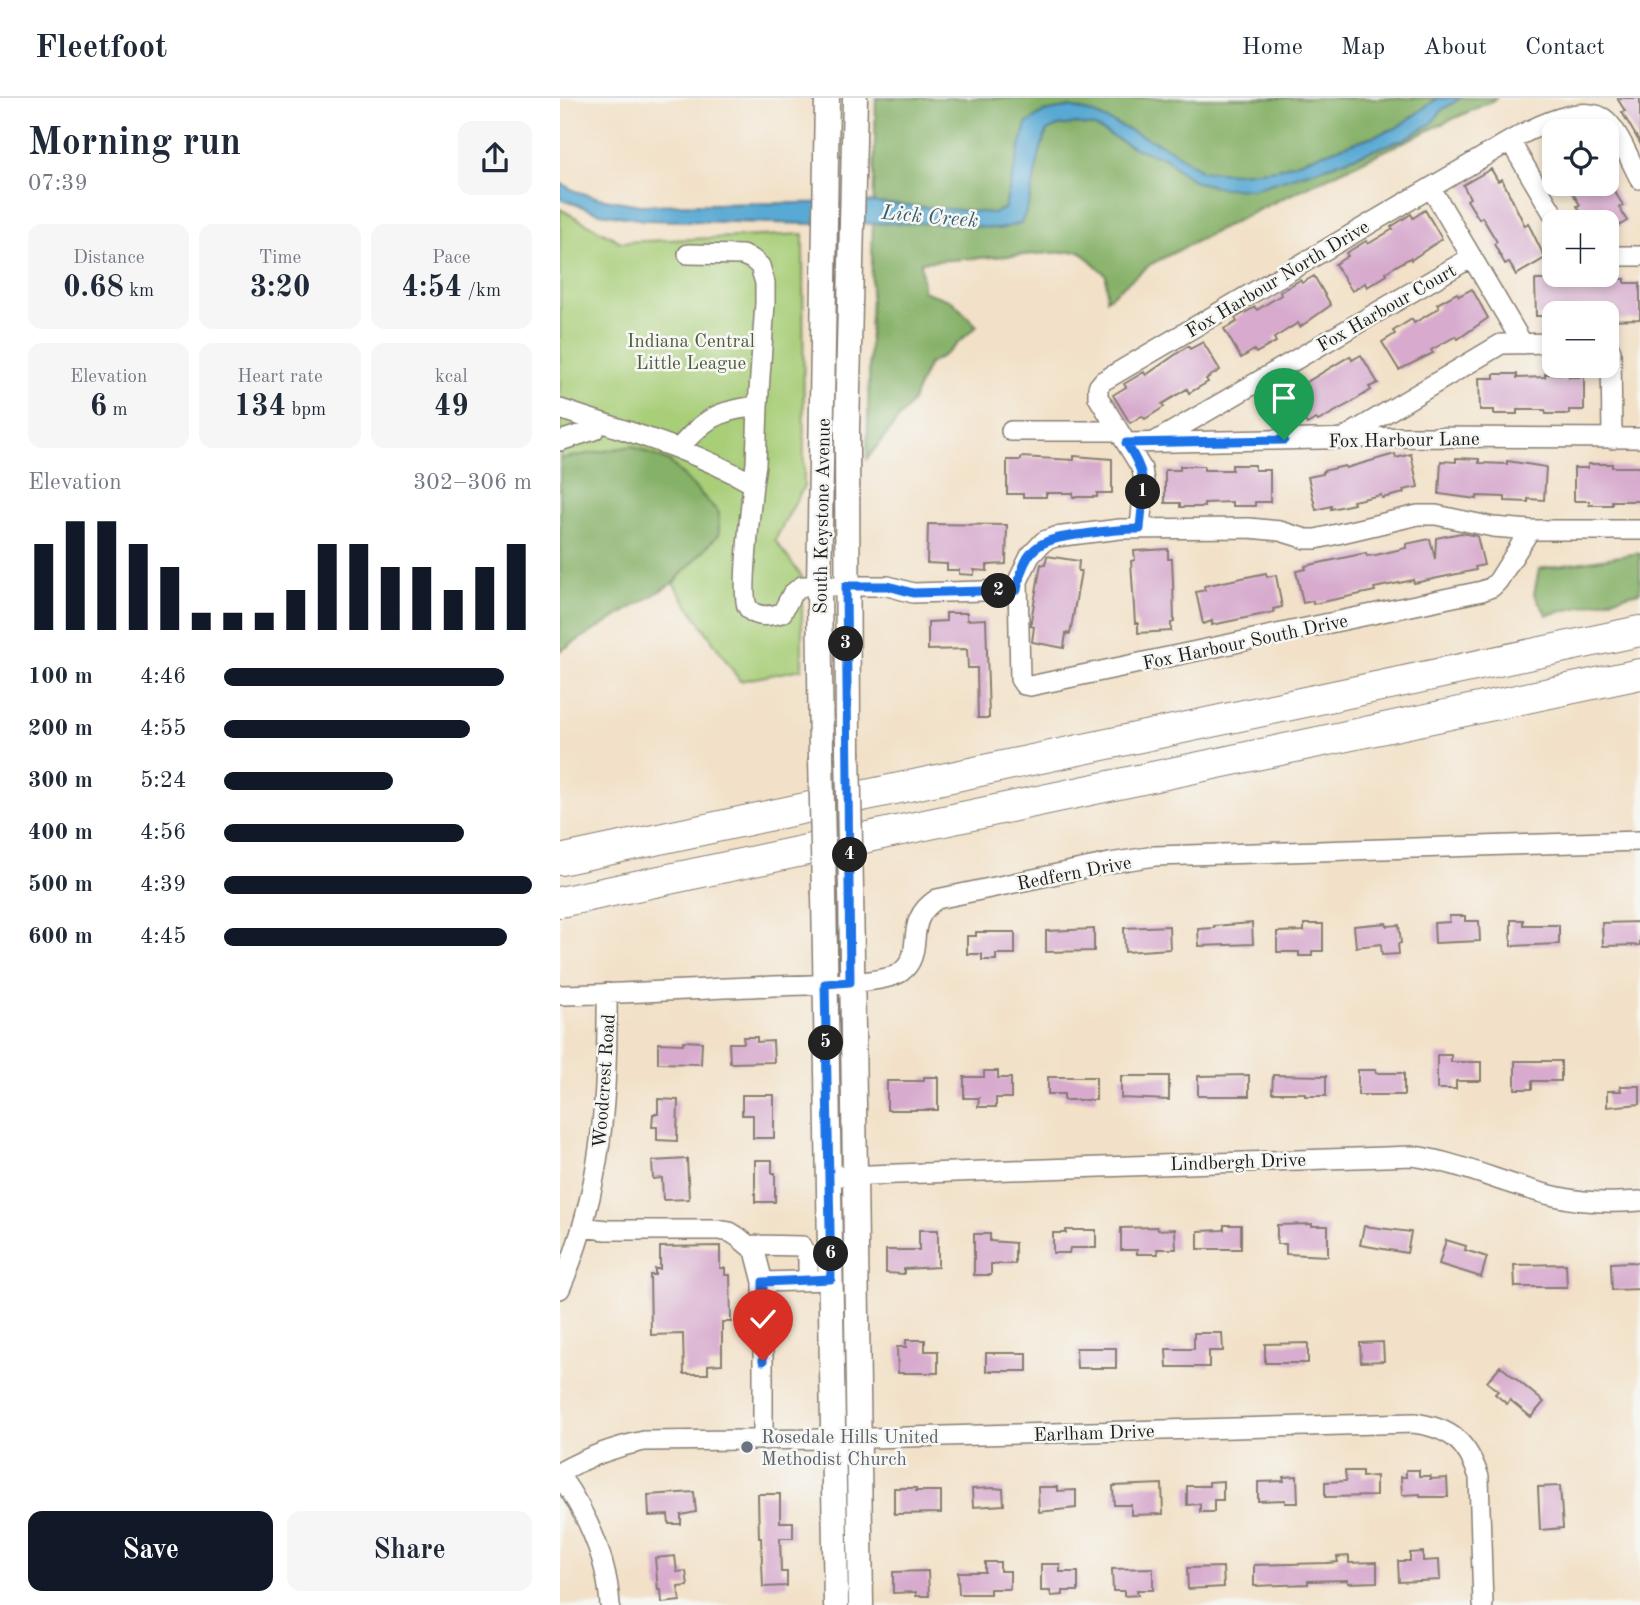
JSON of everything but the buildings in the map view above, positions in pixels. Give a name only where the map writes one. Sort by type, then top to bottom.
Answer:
[{"type":"highway","points":[[560,860],[1640,631]]},
{"type":"highway","points":[[560,902],[1640,674]]},
{"type":"main road","name":"South Keystone Avenue","points":[[827,98],[820,586],[829,1176],[820,1280],[833,1439],[836,1605]]},
{"type":"main road","name":"South Keystone Avenue","points":[[855,98],[846,586],[861,1605]]},
{"type":"street","name":"Fox Harbour North Drive","points":[[1140,529],[1143,474],[1138,460],[1098,397],[1098,387],[1102,381],[1510,141],[1558,119],[1584,113],[1599,115],[1610,124],[1640,179]]},
{"type":"street","points":[[1510,141],[1551,210]]},
{"type":"street","points":[[1431,188],[1523,344]]},
{"type":"street","points":[[688,254],[742,255],[760,266],[765,283],[756,464],[745,587],[747,606],[753,612],[769,617],[782,613],[792,594],[802,586],[888,586],[913,593],[1017,590],[1021,573],[1030,556],[1044,541],[1055,537],[1120,529],[1249,528],[1280,531],[1306,540],[1316,540],[1418,515],[1436,515],[1493,527],[1530,530],[1640,530]]},
{"type":"street","points":[[1619,256],[1640,256]]},
{"type":"street","name":"Fox Harbour Court","points":[[1155,442],[1472,257]]},
{"type":"street","points":[[1341,439],[1502,344],[1542,343]]},
{"type":"street","points":[[1611,378],[1612,439]]},
{"type":"street","points":[[678,449],[696,428],[715,415],[758,406]]},
{"type":"street","points":[[560,409],[678,449],[723,467],[753,484]]},
{"type":"street","points":[[560,441],[594,430],[597,421]]},
{"type":"street","name":"Fox Harbour Lane","points":[[1011,431],[1123,437],[1155,442],[1410,437],[1640,439]]},
{"type":"street","name":"Fox Harbour South Drive","points":[[1017,590],[1019,676],[1021,683],[1030,686],[1482,591],[1492,587],[1498,580],[1530,530]]},
{"type":"street","name":"Redfern Drive","points":[[560,995],[825,984],[888,978],[901,973],[910,962],[919,915],[937,899],[1110,863],[1195,853],[1640,841]]},
{"type":"street","name":"Woodcrest Road","points":[[560,1289],[582,1227],[600,1147],[608,1069],[607,993]]},
{"type":"street","name":"Lindbergh Drive","points":[[829,1176],[1413,1156],[1450,1162],[1559,1197],[1592,1202],[1640,1202]]},
{"type":"street","points":[[582,1227],[606,1230],[718,1230],[730,1232],[749,1245],[758,1260],[763,1282],[764,1440]]},
{"type":"street","points":[[749,1245],[802,1246],[820,1280],[763,1282]]},
{"type":"street","name":"Earlham Drive","points":[[560,1474],[585,1458],[618,1446],[644,1441],[833,1439],[1414,1423],[1433,1425],[1451,1434],[1461,1443],[1473,1458],[1479,1477],[1483,1605]]},
{"type":"street","points":[[560,1474],[593,1535],[605,1574],[610,1605]]},
{"type":"green space","points":[[876,98],[1498,98],[1264,207],[1151,264],[1107,299],[1106,275],[1080,251],[921,262],[923,291],[952,301],[977,326],[947,353],[928,365],[912,402],[867,459]]},
{"type":"green space","name":"Indiana Central Little League","points":[[560,209],[621,242],[803,234],[804,486],[775,540],[802,577],[802,669],[740,681],[673,583],[719,534],[719,513],[670,462],[632,446],[560,459]]},
{"type":"green space","points":[[632,446],[670,462],[719,513],[719,534],[673,583],[560,651],[560,459]]},
{"type":"green space","points":[[1640,553],[1640,592],[1547,615],[1534,594],[1539,569]]},
{"type":"water","name":"Lick Creek","points":[[1438,98],[1461,98],[1443,109],[1431,124],[1404,139],[1253,189],[1224,188],[1196,182],[1166,158],[1134,148],[1095,127],[1075,124],[1058,126],[1047,131],[1030,201],[1021,223],[1000,229],[942,223],[811,224],[644,220],[600,213],[560,199],[560,183],[599,198],[640,205],[868,202],[993,213],[1004,209],[1026,124],[1044,112],[1070,107],[1092,113],[1167,147],[1202,171],[1237,173],[1278,169],[1396,128]]},
{"type":"place","name":"Rosedale Hills United Methodist Church","points":[[747,1447]]},
{"type":"route","points":[[763,1361],[763,1282],[831,1279],[825,984],[850,982],[846,586],[888,586],[913,593],[1017,590],[1021,573],[1030,556],[1044,541],[1055,537],[1140,529],[1143,474],[1138,460],[1126,443],[1284,440]]}]
